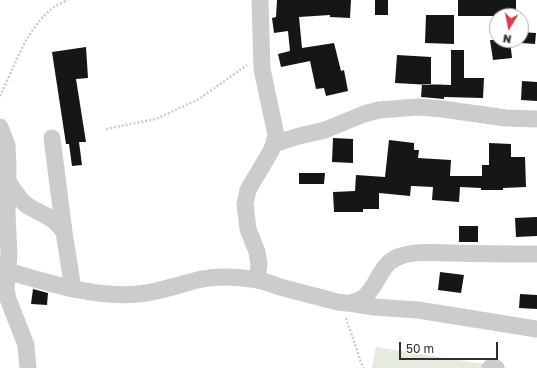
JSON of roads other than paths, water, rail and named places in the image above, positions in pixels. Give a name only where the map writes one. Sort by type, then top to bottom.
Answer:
[{"type":"street","points":[[257,280],[259,264],[257,252],[247,224],[245,204],[248,190],[274,144],[276,135],[262,69],[260,0]]},
{"type":"street","points":[[274,144],[298,136],[325,130],[364,114],[379,110],[418,107],[506,118],[537,119]]},
{"type":"street","points":[[0,127],[7,144],[7,213],[9,255],[6,289],[8,299],[26,345],[28,368]]},
{"type":"street","points":[[52,138],[73,289]]},
{"type":"street","points":[[8,181],[21,200],[28,206],[47,215],[61,227],[64,232]]},
{"type":"street","points":[[346,303],[359,301],[369,294],[383,269],[388,263],[398,257],[410,254],[428,253],[537,254]]},
{"type":"street","points":[[7,271],[84,292],[109,294],[137,294],[163,291],[203,279],[224,277],[257,280],[311,296],[346,303],[374,307],[418,310],[537,329]]},
{"type":"street","points":[[490,368],[496,368]]}]
